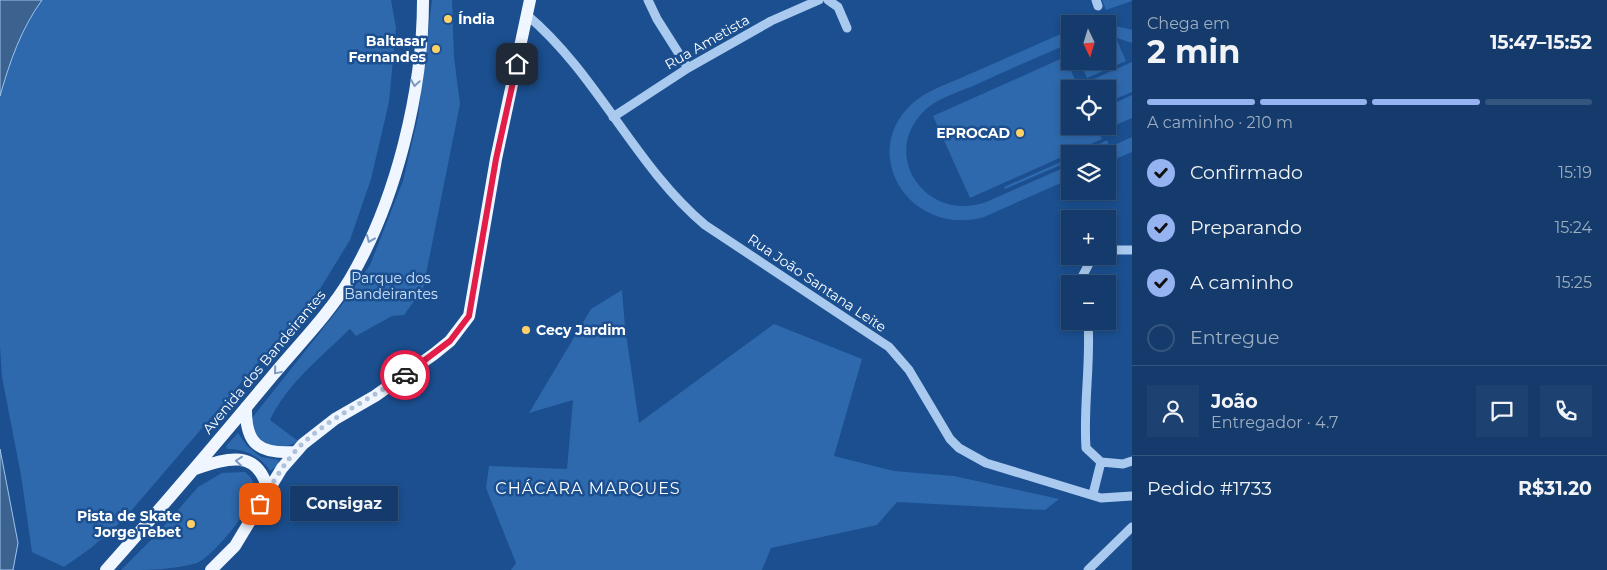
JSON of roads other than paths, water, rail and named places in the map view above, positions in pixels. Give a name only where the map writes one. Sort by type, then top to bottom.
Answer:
[{"type":"main road","name":"Avenida dos Bandeirantes","points":[[106,570],[194,470],[338,296],[367,248],[382,212],[409,124],[423,0]]},
{"type":"main road","points":[[217,567],[235,546],[268,490],[294,452],[335,418],[375,396],[434,354],[450,341],[469,316],[496,159],[530,0]]},
{"type":"main road","points":[[246,407],[248,434],[258,446],[273,452],[294,452]]},
{"type":"main road","points":[[194,470],[224,461],[244,460],[260,469],[265,476],[268,490]]},
{"type":"street","points":[[648,0],[657,19],[688,68]]},
{"type":"street","name":"Rua Ametista","points":[[614,117],[688,68],[771,21],[819,0]]},
{"type":"street","points":[[828,0],[838,7],[847,28]]},
{"type":"street","name":"Rua João Santana Leite","points":[[527,16],[569,57],[655,174],[683,206],[705,225],[873,336],[899,357],[909,370],[950,439],[959,448],[986,463],[1093,494],[1112,498],[1132,496]]},
{"type":"street","points":[[1116,250],[1132,250]]},
{"type":"street","points":[[1089,330],[1090,348],[1084,419],[1086,448],[1101,462],[1123,464],[1132,461]]},
{"type":"street","points":[[1093,494],[1101,462]]},
{"type":"street","points":[[1088,570],[1132,527]]},
{"type":"place","name":"Índia","points":[[448,19]]},
{"type":"place","name":"Baltasar Fernandes","points":[[436,49]]},
{"type":"place","name":"EPROCAD","points":[[1020,133]]},
{"type":"place","name":"Cecy Jardim","points":[[526,330]]},
{"type":"place","name":"Consigaz","points":[[260,504]]},
{"type":"place","name":"Pista de Skate Jorge Tebet","points":[[191,524]]},
{"type":"district","name":"CHÁCARA MARQUES","points":[[588,488]]},
{"type":"park label","name":"Parque dos Bandeirantes","points":[[391,286]]}]
